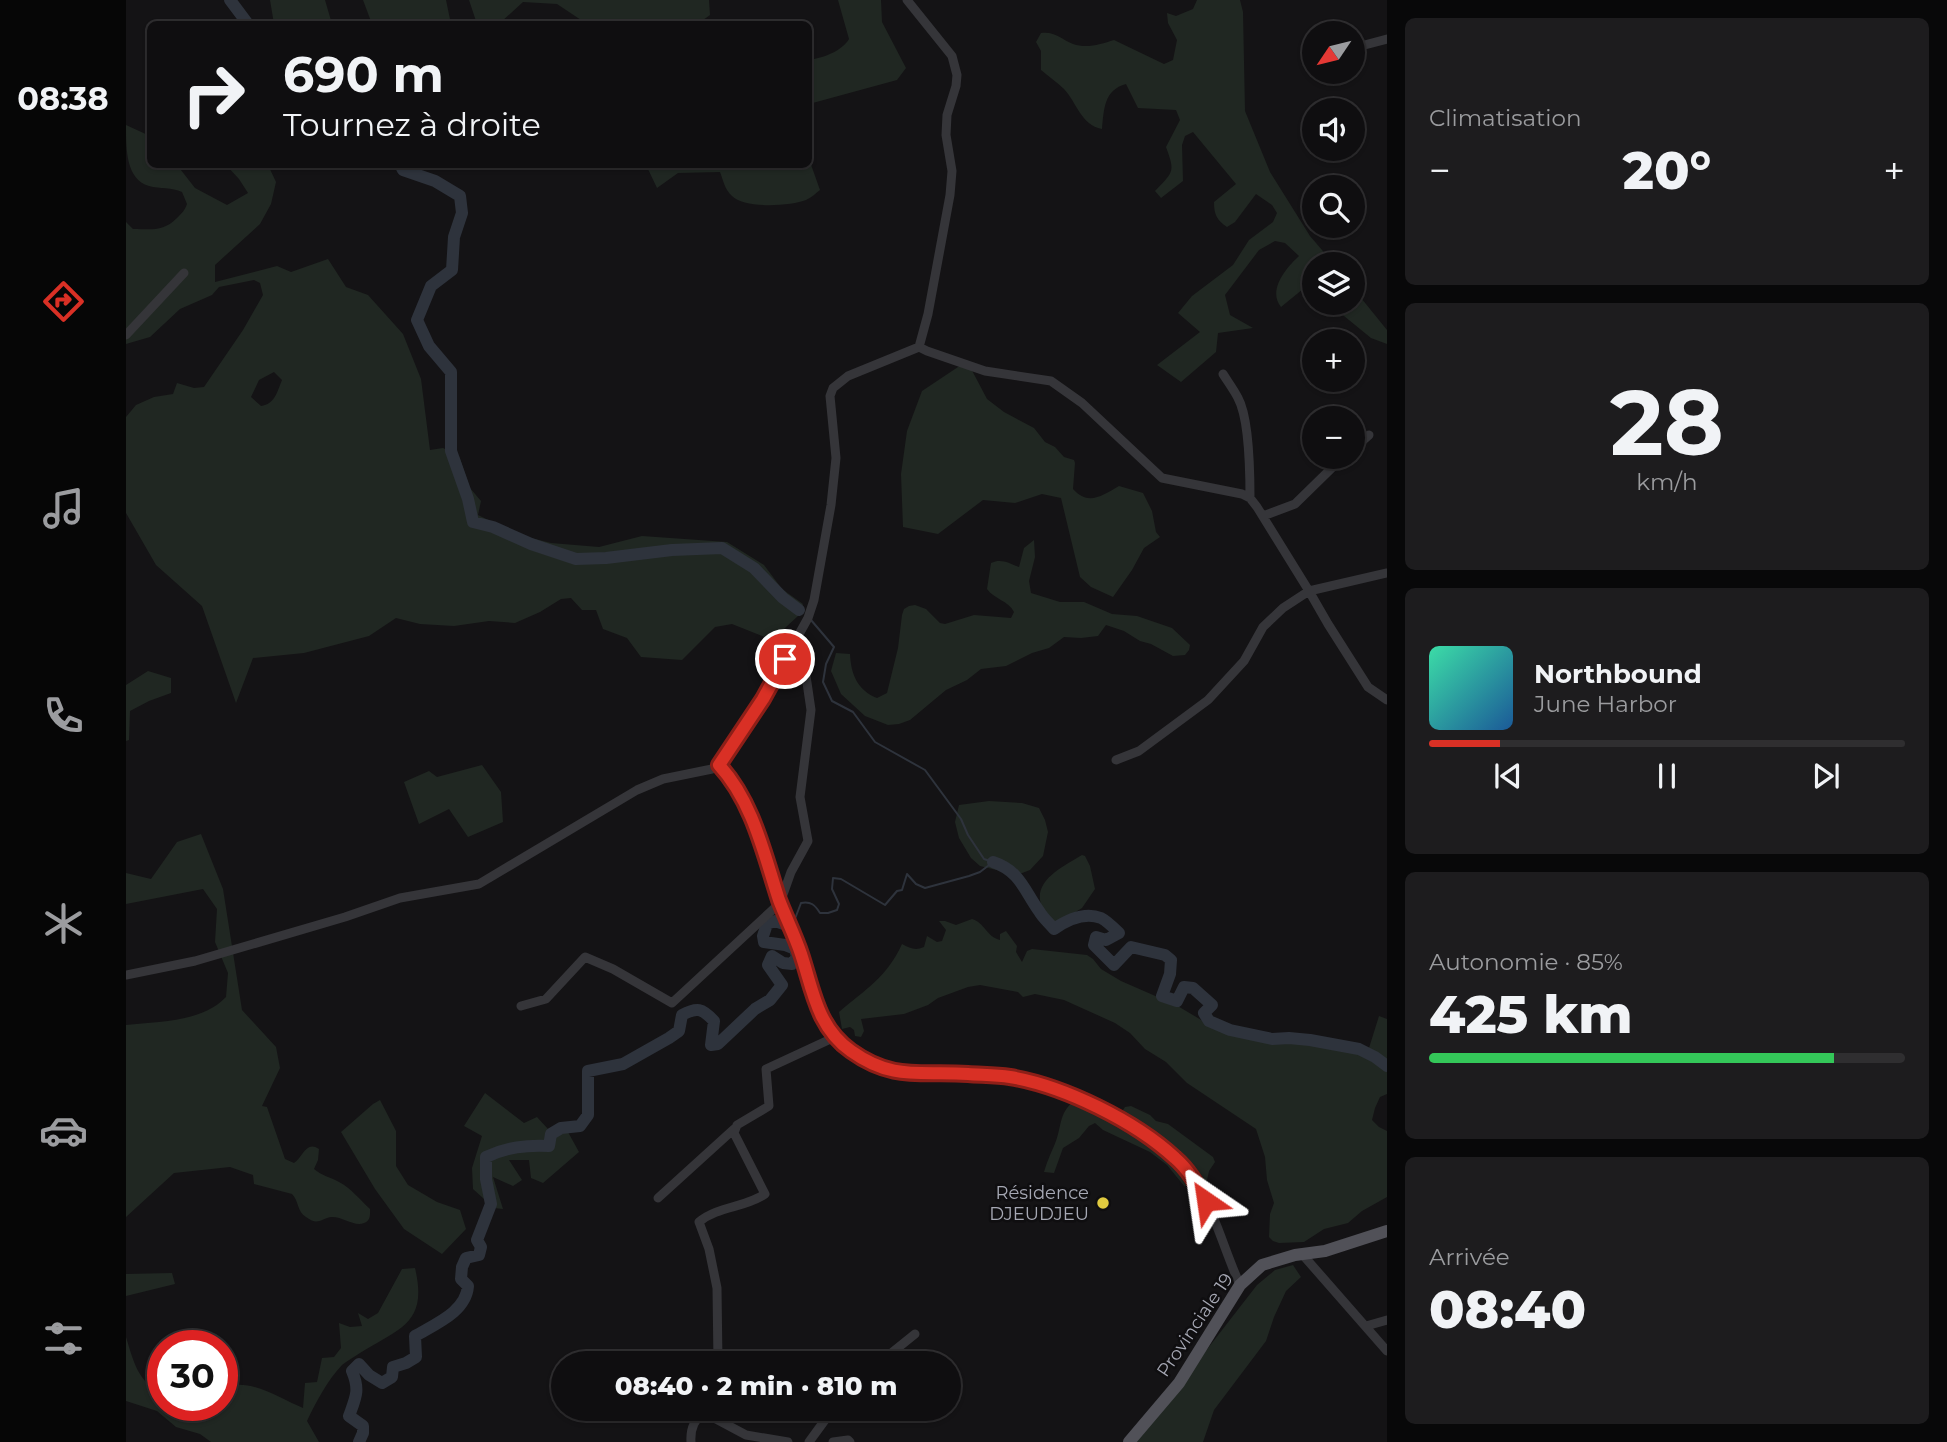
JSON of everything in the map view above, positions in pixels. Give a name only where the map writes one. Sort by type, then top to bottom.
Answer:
[{"type":"main road","name":"Provinciale 19","points":[[1129,1442],[1179,1383],[1240,1286],[1262,1265],[1277,1259],[1325,1251],[1387,1231]]},
{"type":"street","points":[[907,0],[946,47],[952,56],[957,75],[947,115],[950,195],[928,314],[919,346]]},
{"type":"street","points":[[1365,45],[1387,39]]},
{"type":"street","points":[[126,335],[184,273]]},
{"type":"street","points":[[126,975],[195,961],[400,898],[479,884],[637,790],[663,779],[712,769],[719,765],[763,699],[808,618],[814,600],[831,505],[836,458],[830,396],[833,388],[848,376],[919,346],[985,371],[1051,382],[1082,403],[1162,478],[1242,494],[1250,498],[1368,687],[1387,700]]},
{"type":"street","points":[[1223,374],[1240,400],[1250,467],[1250,498]]},
{"type":"street","points":[[1365,438],[1369,435]]},
{"type":"street","points":[[1263,516],[1295,504],[1331,469]]},
{"type":"street","points":[[1116,760],[1139,751],[1208,700],[1244,661],[1264,627],[1283,608],[1309,591],[1387,573]]},
{"type":"street","points":[[521,1006],[546,999],[585,957],[613,969],[672,1003],[780,903],[791,872],[808,841],[800,797],[811,710],[806,677],[792,645]]},
{"type":"street","points":[[719,765],[738,790],[751,818],[780,903],[800,951],[818,1009],[835,1037],[860,1056],[888,1070],[901,1073],[965,1074],[1019,1079],[1080,1099],[1133,1127],[1175,1158],[1193,1178],[1214,1220],[1240,1286]]},
{"type":"street","points":[[658,1198],[737,1125],[769,1106],[766,1069],[835,1037]]},
{"type":"street","points":[[718,1351],[717,1288],[709,1249],[699,1222],[712,1213],[748,1203],[765,1194],[734,1129]]},
{"type":"street","points":[[1302,1254],[1387,1351]]},
{"type":"street","points":[[1366,1326],[1387,1320]]},
{"type":"street","points":[[894,1351],[915,1334]]},
{"type":"street","points":[[691,1442],[690,1434],[696,1421]]},
{"type":"street","points":[[723,1421],[746,1435],[788,1442]]},
{"type":"street","points":[[809,1442],[824,1421]]},
{"type":"street","points":[[833,1442],[850,1442]]},
{"type":"shaded area","points":[[270,0],[325,0],[331,21],[274,21]]},
{"type":"shaded area","points":[[363,0],[446,0],[450,21],[371,21]]},
{"type":"shaded area","points":[[469,0],[709,0],[710,15],[702,21],[582,21],[557,4],[523,2],[502,21],[476,21]]},
{"type":"shaded area","points":[[838,0],[881,0],[882,22],[906,68],[897,80],[812,103],[812,59],[832,53],[849,39]]},
{"type":"shaded area","points":[[1197,0],[1240,0],[1243,12],[1245,111],[1270,172],[1302,223],[1302,238],[1312,238],[1324,252],[1302,252],[1302,290],[1281,307],[1277,300],[1277,286],[1284,272],[1299,256],[1285,243],[1275,241],[1259,250],[1225,295],[1230,315],[1253,328],[1218,333],[1216,352],[1181,382],[1157,365],[1200,332],[1178,313],[1192,296],[1233,265],[1249,240],[1273,222],[1277,213],[1272,205],[1256,194],[1235,222],[1227,227],[1221,222],[1215,214],[1214,202],[1236,184],[1193,132],[1185,136],[1182,145],[1183,181],[1161,198],[1155,191],[1171,171],[1166,147],[1180,120],[1176,110],[1138,108],[1126,84],[1113,91],[1106,101],[1102,129],[1095,127],[1084,118],[1064,89],[1041,70],[1041,51],[1036,42],[1041,33],[1054,34],[1083,46],[1114,40],[1164,64],[1173,60],[1177,40],[1168,23],[1167,13],[1176,16],[1193,9]]},
{"type":"shaded area","points":[[126,125],[147,135],[147,168],[179,168],[195,188],[227,205],[248,193],[229,168],[269,168],[276,182],[271,204],[260,224],[215,265],[215,282],[277,266],[291,272],[328,259],[346,287],[368,295],[403,334],[421,379],[430,450],[443,448],[459,456],[470,488],[481,501],[478,515],[519,535],[551,543],[599,547],[642,536],[727,542],[764,565],[782,589],[803,604],[798,616],[772,640],[732,624],[715,627],[682,660],[641,657],[627,638],[603,629],[596,610],[582,610],[571,598],[561,599],[515,623],[489,621],[454,626],[420,624],[396,618],[369,636],[304,653],[253,658],[236,703],[202,606],[156,565],[126,513],[126,417],[136,405],[154,397],[173,394],[177,383],[194,388],[204,387],[263,295],[260,283],[254,280],[219,287],[212,295],[180,309],[150,337],[126,344],[126,222],[133,229],[162,228],[177,218],[187,204],[182,192],[141,182],[132,170],[127,153]],"holes":[[[274,372],[282,380],[275,397],[261,406],[251,397],[259,380]]]},
{"type":"shaded area","points":[[812,167],[820,190],[806,200],[790,204],[757,205],[732,196],[724,185],[720,172],[678,173],[657,188],[647,168]]},
{"type":"shaded area","points":[[1365,303],[1387,330],[1387,344],[1371,338],[1365,333],[1365,329],[1360,329],[1343,315],[1365,315]]},
{"type":"shaded area","points":[[967,361],[987,399],[1004,412],[1034,428],[1045,442],[1055,447],[1064,457],[1074,460],[1073,489],[1079,494],[1095,498],[1119,486],[1143,493],[1160,537],[1144,548],[1113,597],[1091,587],[1080,577],[1061,498],[1042,494],[1015,503],[983,500],[938,534],[903,527],[901,474],[907,431],[922,391]]},
{"type":"shaded area","points":[[1034,540],[1035,557],[1029,581],[1031,593],[1060,602],[1084,602],[1112,614],[1137,616],[1172,628],[1190,645],[1189,650],[1185,655],[1173,656],[1124,631],[1106,625],[1098,636],[1064,637],[1049,648],[1006,666],[981,669],[967,680],[946,690],[910,720],[899,724],[888,725],[865,716],[841,694],[831,671],[836,653],[850,654],[854,675],[864,691],[877,698],[887,693],[898,648],[902,615],[904,609],[909,606],[926,609],[940,623],[945,624],[974,615],[1011,618],[1014,612],[1012,608],[987,589],[991,563],[1002,561],[1019,567],[1024,548]]},
{"type":"shaded area","points":[[148,671],[171,678],[171,693],[130,711],[129,740],[126,741],[126,685]]},
{"type":"shaded area","points":[[482,765],[501,792],[503,822],[468,837],[449,809],[419,824],[404,782],[429,771],[437,777]]},
{"type":"shaded area","points":[[989,801],[1022,803],[1039,808],[1048,832],[1043,856],[1030,870],[1017,875],[980,866],[971,858],[959,838],[955,822],[959,805]]},
{"type":"shaded area","points":[[201,834],[223,889],[242,1010],[276,1047],[280,1068],[262,1106],[267,1107],[285,1159],[294,1163],[308,1148],[319,1149],[314,1169],[343,1185],[370,1209],[369,1219],[364,1223],[356,1224],[335,1217],[313,1221],[301,1212],[292,1194],[254,1184],[253,1175],[230,1167],[174,1173],[126,1217],[126,1025],[179,1019],[216,1006],[226,997],[228,973],[215,942],[217,909],[203,889],[126,904],[126,873],[151,879],[177,842]]},
{"type":"shaded area","points":[[1082,855],[1090,866],[1095,889],[1082,908],[1058,923],[1051,922],[1042,907],[1041,889],[1051,875]]},
{"type":"shaded area","points":[[972,919],[1000,940],[1000,934],[1006,931],[1017,946],[1016,952],[1022,962],[1027,951],[1032,949],[1087,955],[1101,969],[1121,981],[1176,1005],[1208,1024],[1243,1037],[1301,1042],[1360,1053],[1369,1048],[1379,1016],[1387,1019],[1387,1094],[1380,1097],[1372,1120],[1387,1131],[1387,1197],[1362,1211],[1348,1223],[1324,1229],[1304,1242],[1273,1241],[1269,1237],[1270,1214],[1274,1203],[1267,1180],[1265,1157],[1256,1129],[1187,1083],[1166,1062],[1145,1049],[1130,1033],[1115,1023],[1064,1000],[1035,994],[1023,997],[1018,992],[980,985],[938,998],[904,1014],[861,1019],[864,1031],[861,1037],[855,1036],[850,1027],[842,1029],[839,1012],[883,974],[902,944],[921,948],[924,947],[927,936],[937,942],[942,941],[946,930],[939,921],[956,925]]},
{"type":"shaded area","points":[[485,1093],[524,1123],[537,1117],[548,1129],[563,1123],[579,1152],[543,1183],[531,1178],[529,1160],[509,1160],[522,1180],[513,1186],[493,1177],[503,1209],[494,1208],[473,1189],[472,1168],[482,1136],[464,1126]]},
{"type":"shaded area","points":[[380,1100],[396,1131],[396,1166],[408,1185],[437,1202],[460,1210],[466,1229],[442,1254],[404,1229],[375,1189],[341,1132]]},
{"type":"shaded area","points":[[1074,1101],[1104,1113],[1158,1149],[1188,1176],[1189,1182],[1185,1187],[1167,1165],[1150,1152],[1103,1130],[1095,1123],[1063,1148],[1054,1173],[1044,1172],[1065,1111]]},
{"type":"shaded area","points":[[1131,1106],[1156,1121],[1168,1124],[1213,1157],[1215,1162],[1209,1171],[1206,1185],[1203,1186],[1179,1155],[1129,1120],[1123,1110]]},
{"type":"shaded area","points":[[1293,1265],[1301,1277],[1286,1291],[1266,1341],[1214,1410],[1203,1442],[1129,1442],[1177,1388],[1257,1285],[1275,1270]]},
{"type":"shaded area","points":[[415,1268],[418,1301],[414,1312],[399,1330],[342,1365],[331,1378],[307,1421],[319,1442],[211,1442],[200,1434],[176,1427],[169,1421],[238,1421],[238,1385],[253,1386],[303,1408],[305,1383],[317,1382],[322,1358],[334,1357],[341,1348],[339,1323],[350,1327],[362,1326],[358,1313],[368,1319],[378,1313],[402,1269]]},
{"type":"shaded area","points":[[172,1273],[175,1284],[126,1296],[126,1274]]},
{"type":"shaded area","points":[[126,1337],[134,1362],[147,1383],[147,1408],[126,1401]]},
{"type":"waterway","points":[[230,0],[246,21]]},
{"type":"waterway","points":[[402,168],[435,181],[460,196],[462,213],[454,237],[452,270],[431,286],[417,320],[429,346],[451,372],[451,451],[473,522],[576,559],[722,548],[754,568],[783,598],[799,610]]},
{"type":"waterway","points":[[793,924],[801,903],[812,904],[820,913],[837,910],[839,904],[832,889],[833,878],[841,879],[885,905],[897,891],[902,890],[907,874],[916,884],[925,888],[980,872],[993,862],[984,859],[961,819],[925,770],[875,742],[853,712],[832,701],[823,682],[826,664],[834,647],[811,620]]},
{"type":"waterway","points":[[993,862],[1015,876],[1054,929],[1083,916],[1095,916],[1110,925],[1119,933],[1106,940],[1096,937],[1094,945],[1114,965],[1131,947],[1165,955],[1171,960],[1170,974],[1162,996],[1177,1001],[1184,987],[1193,988],[1212,1005],[1204,1013],[1209,1021],[1230,1030],[1272,1039],[1310,1040],[1359,1049],[1387,1066]]},
{"type":"waterway","points":[[359,1442],[363,1426],[349,1416],[356,1394],[352,1371],[359,1364],[369,1375],[382,1383],[392,1377],[393,1367],[416,1357],[415,1336],[456,1310],[466,1295],[468,1286],[461,1279],[462,1267],[466,1258],[479,1255],[481,1247],[477,1240],[491,1204],[486,1179],[486,1157],[517,1147],[549,1146],[551,1134],[561,1128],[580,1126],[588,1115],[588,1071],[623,1064],[669,1038],[679,1031],[682,1015],[687,1012],[703,1011],[714,1021],[711,1045],[718,1044],[755,1009],[770,1000],[782,985],[768,965],[772,956],[783,963],[792,964],[797,957],[795,949],[764,942],[763,936],[767,924],[775,921],[784,924]]},
{"type":"place","name":"Résidence DJEUDJEU","points":[[1103,1203]]},
{"type":"route","points":[[785,659],[763,699],[719,765],[738,790],[751,818],[780,903],[800,951],[818,1009],[835,1037],[849,1050],[888,1070],[901,1073],[1010,1077],[1080,1099],[1133,1127],[1175,1158],[1193,1178],[1206,1201]]}]
